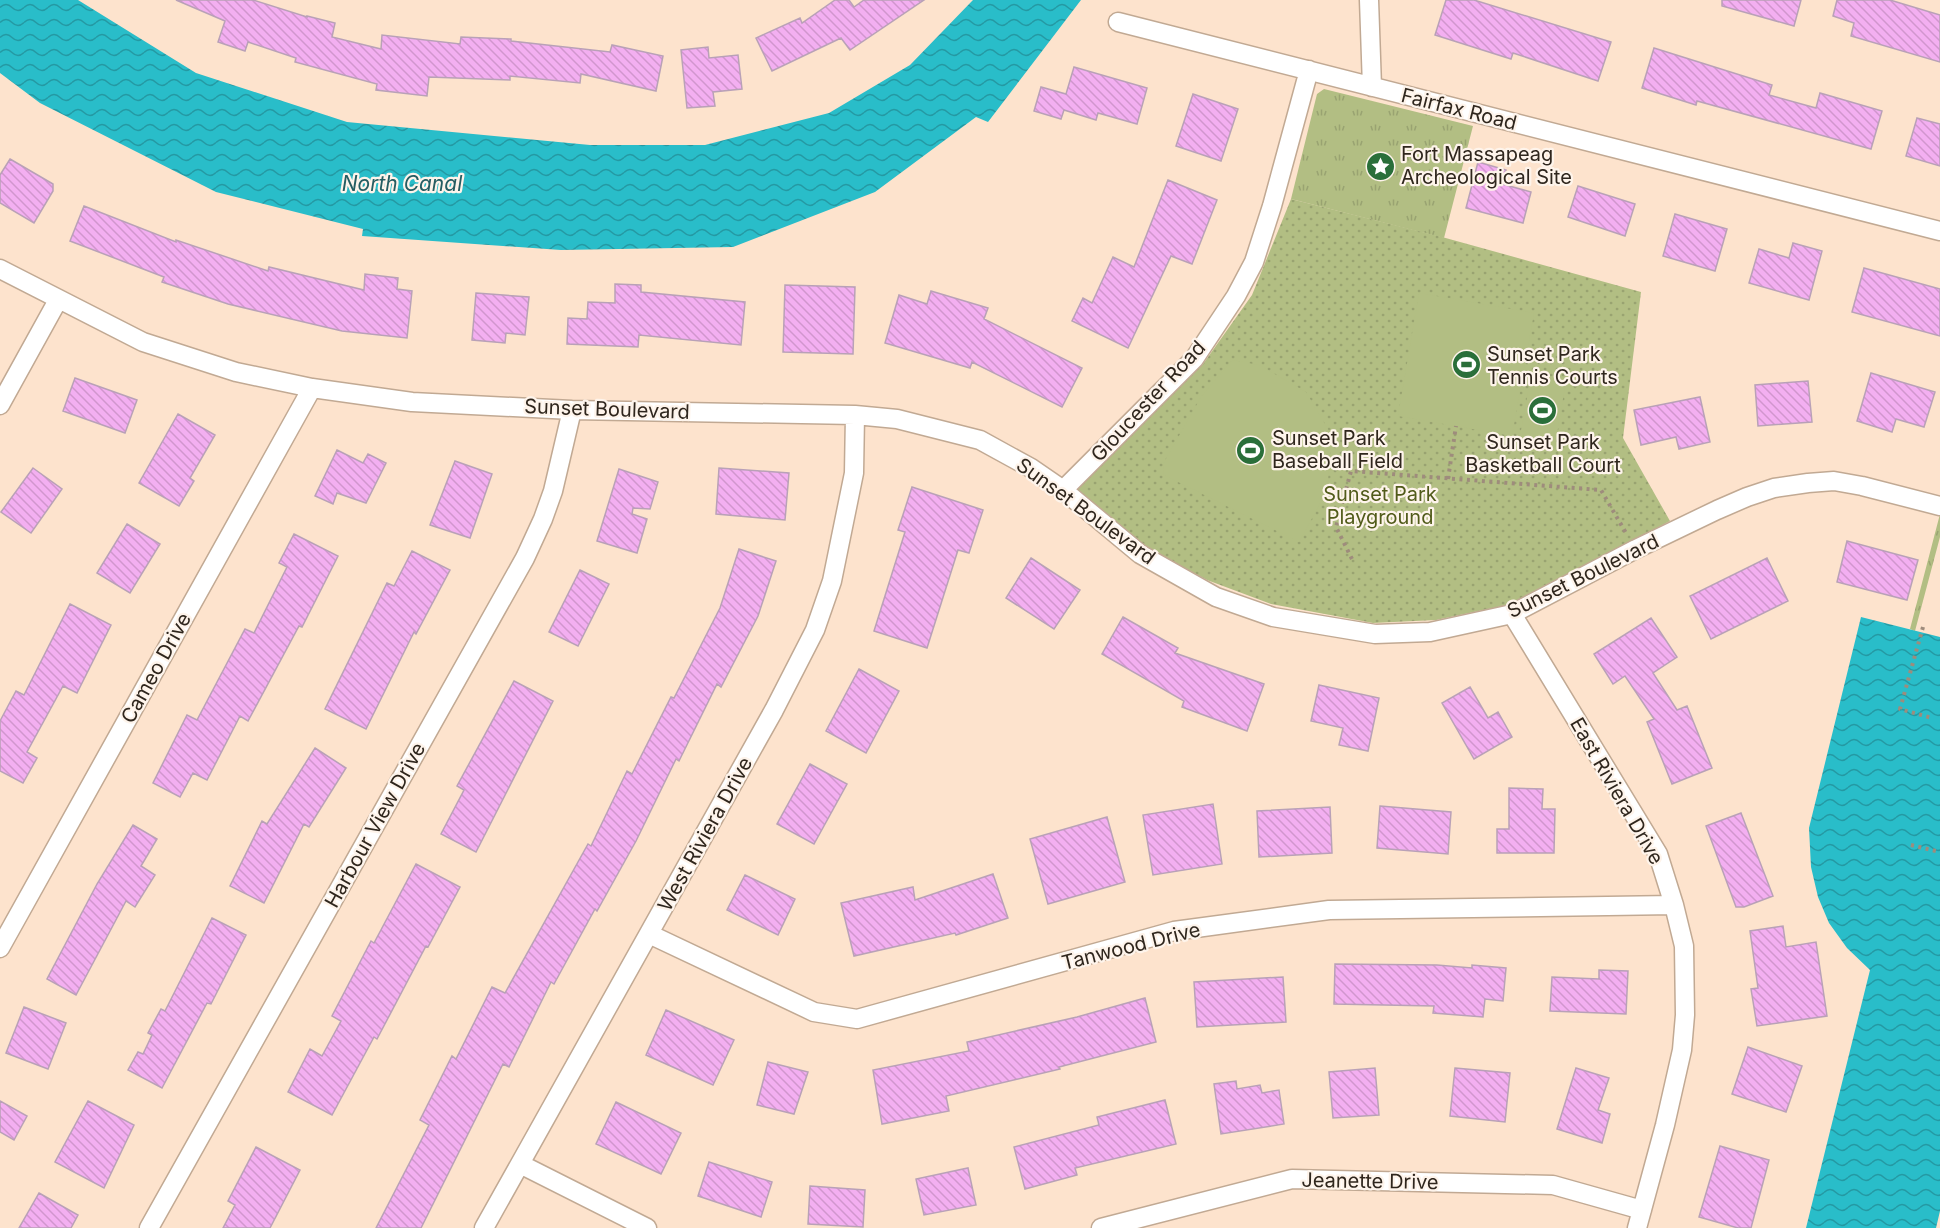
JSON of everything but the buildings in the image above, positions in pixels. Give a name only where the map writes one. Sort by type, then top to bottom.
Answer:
[{"type":"street","points":[[1369,0],[1372,87]]},
{"type":"street","name":"Fairfax Road","points":[[1118,22],[1940,231]]},
{"type":"street","name":"Gloucester Road","points":[[1063,490],[1194,358],[1236,296],[1254,262],[1272,206],[1309,70]]},
{"type":"street","name":"Sunset Boulevard","points":[[0,269],[143,342],[236,372],[312,388],[412,402],[572,410],[855,415],[897,419],[980,440],[1031,468],[1063,490],[1140,554],[1216,597],[1273,617],[1375,634],[1430,632],[1512,614],[1636,549],[1747,497],[1774,488],[1834,481],[1940,506]]},
{"type":"street","points":[[0,405],[58,300]]},
{"type":"street","name":"Cameo Drive","points":[[0,948],[312,388]]},
{"type":"street","name":"Harbour View Drive","points":[[149,1228],[525,558],[546,510],[572,410]]},
{"type":"street","name":"West Riviera Drive","points":[[484,1228],[774,710],[815,630],[832,581],[854,473],[855,415]]},
{"type":"street","name":"East Riviera Drive","points":[[1512,614],[1658,854],[1674,905],[1683,946],[1685,1016],[1682,1050],[1665,1125],[1637,1228]]},
{"type":"street","name":"Tanwood Drive","points":[[649,934],[813,1012],[857,1019],[1174,931],[1329,910],[1674,905]]},
{"type":"street","points":[[520,1164],[647,1228]]},
{"type":"street","name":"Jeanette Drive","points":[[1101,1228],[1292,1179],[1553,1185],[1642,1210]]},
{"type":"path","points":[[1448,479],[1456,426]]},
{"type":"path","points":[[1352,560],[1336,527],[1351,471],[1601,490],[1636,549]]},
{"type":"path","points":[[1923,627],[1900,710],[1932,718]]},
{"type":"path","points":[[1911,845],[1940,852]]},
{"type":"green space","points":[[1324,89],[1473,126],[1444,238],[1291,199],[1317,94]]},
{"type":"green space","name":"Sunset Park Playground","points":[[1291,199],[1442,237],[1641,292],[1623,438],[1670,521],[1512,604],[1436,620],[1373,623],[1271,604],[1207,580],[1140,544],[1077,490],[1203,364],[1252,295]]},
{"type":"green space","name":"Sunset Park Tennis Courts","points":[[1419,293],[1534,313],[1512,436],[1398,416]]},
{"type":"green space","name":"Sunset Park Baseball Field","points":[[1232,360],[1259,365],[1306,392],[1332,436],[1327,491],[1299,542],[1164,475],[1163,464],[1201,397]]},
{"type":"green space","name":"Sunset Park Basketball Court","points":[[1531,376],[1566,381],[1555,446],[1519,441]]},
{"type":"green space","points":[[1940,514],[1940,537],[1915,631],[1910,629]]},
{"type":"water","name":"North Canal","points":[[0,0],[78,0],[196,73],[347,122],[590,145],[705,145],[829,113],[910,65],[973,0],[1081,0],[988,122],[976,117],[875,192],[733,247],[561,250],[362,236],[363,229],[216,192],[40,103],[0,73]]},
{"type":"water","points":[[1861,617],[1940,637],[1940,1211],[1936,1228],[1806,1228],[1870,970],[1847,948],[1829,923],[1818,897],[1811,867],[1809,828]]},
{"type":"place","name":"Fort Massapeag Archeological Site","points":[[1380,166]]},
{"type":"place","name":"Sunset Park Tennis Courts","points":[[1466,365]]},
{"type":"place","name":"Sunset Park Basketball Court","points":[[1543,411]]},
{"type":"place","name":"Sunset Park Baseball Field","points":[[1251,450]]}]
